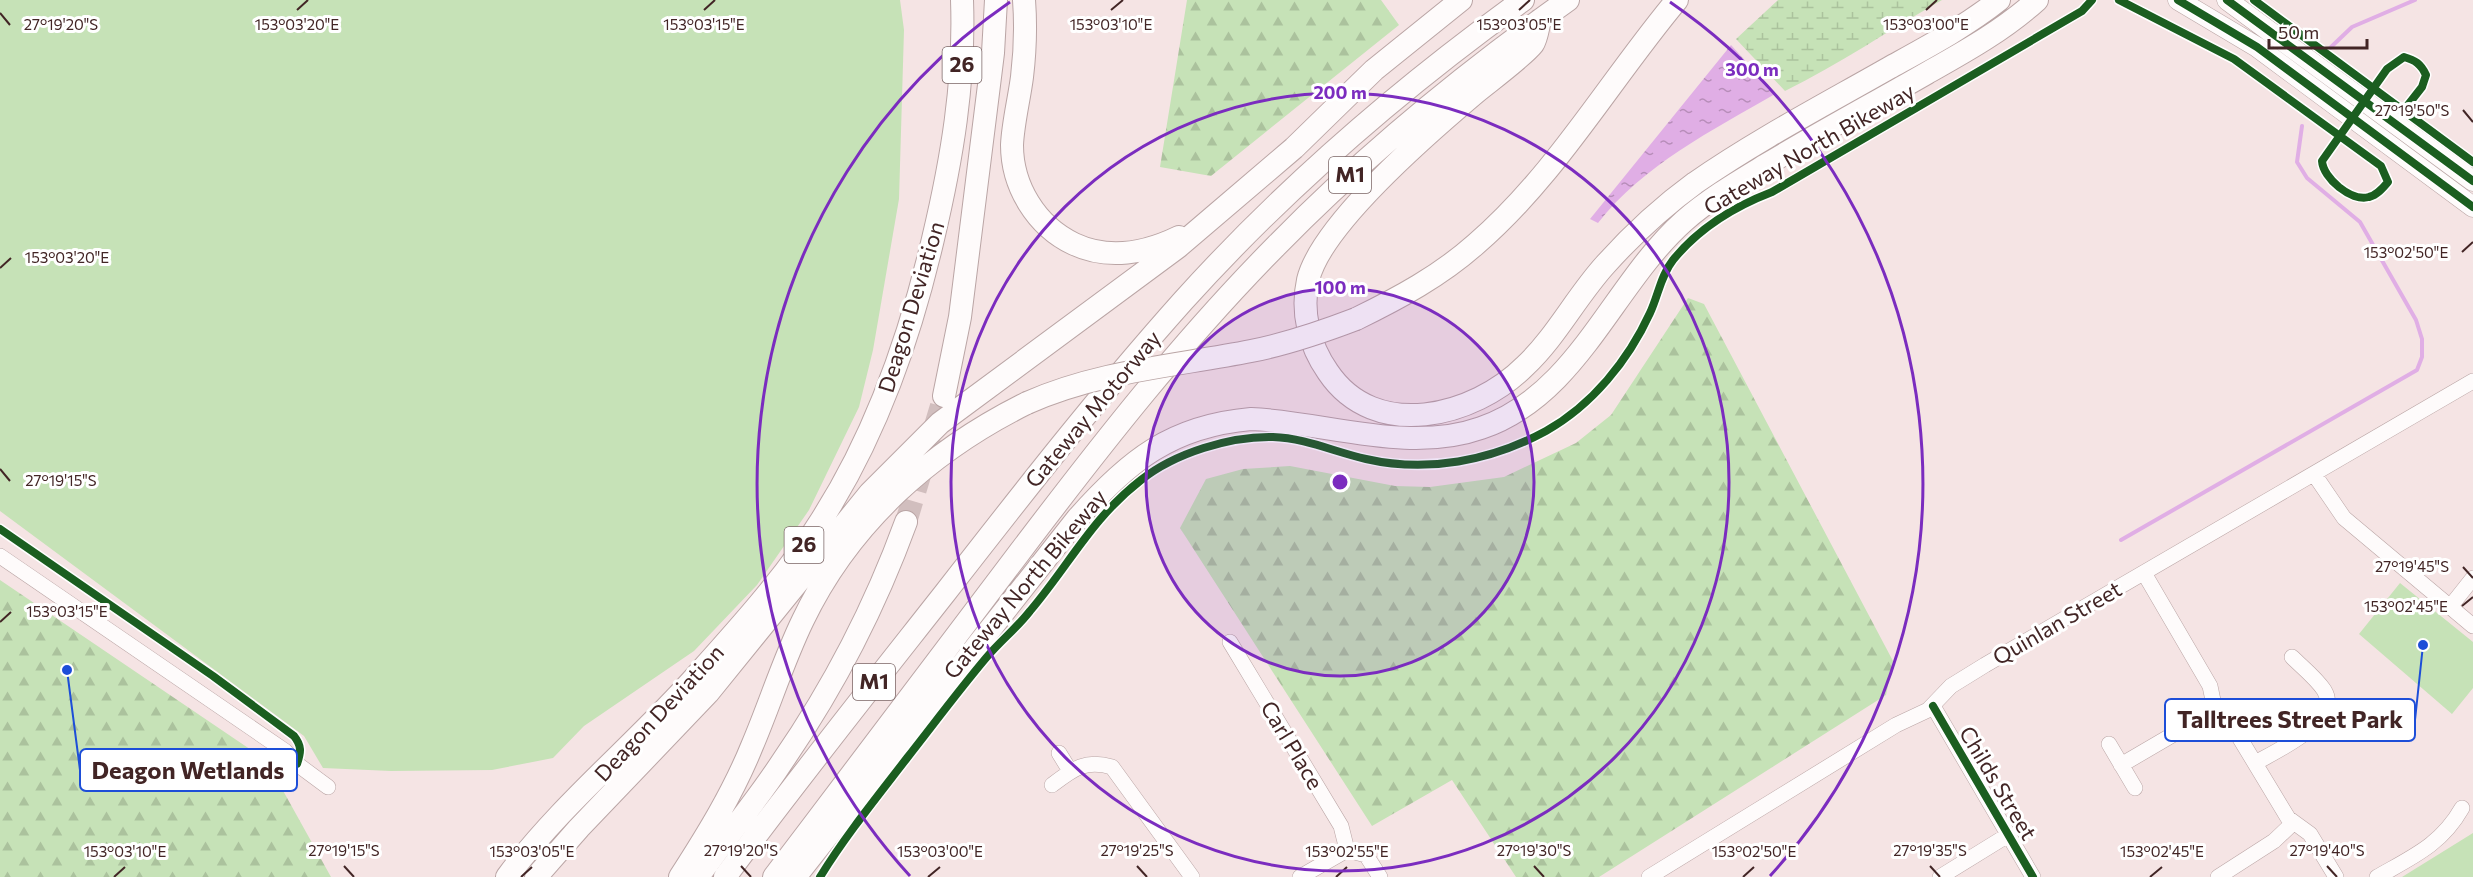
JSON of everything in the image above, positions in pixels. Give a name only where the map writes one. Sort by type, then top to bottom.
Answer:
[{"type":"highway","name":"Deagon Deviation","points":[[507,877],[553,824],[690,684],[792,563],[823,519],[871,431],[910,327],[946,185],[960,96],[962,0]]},
{"type":"highway","name":"Deagon Deviation","points":[[944,396],[960,317],[990,77],[996,0]]},
{"type":"highway","points":[[1024,0],[1023,65],[1012,142],[1013,161],[1023,194],[1034,211],[1063,239],[1088,249],[1117,254],[1140,251],[1166,243],[1202,225]]},
{"type":"highway","points":[[536,877],[579,828],[708,693],[829,541],[905,457],[940,423],[1178,247],[1253,185],[1388,58],[1461,0]]},
{"type":"highway","name":"Gateway Motorway","points":[[725,877],[796,781],[1025,490],[1099,398],[1185,299],[1265,216],[1348,140],[1417,82],[1523,0]]},
{"type":"highway","name":"Gateway Motorway","points":[[774,877],[1088,462],[1179,351],[1278,244],[1349,176],[1455,84],[1568,0]]},
{"type":"highway","points":[[680,877],[734,788],[804,619],[852,542],[888,500],[943,452],[986,424],[1064,388],[1105,376],[1282,344],[1356,319],[1415,289],[1476,245],[1531,189],[1677,0]]},
{"type":"highway","points":[[1540,20],[1533,44],[1392,170],[1334,231],[1314,260],[1305,294],[1307,325],[1313,345],[1330,375],[1360,401],[1394,414],[1414,416],[1452,410],[1493,392],[1525,367],[1539,352],[1588,284],[1616,253],[1684,192],[1739,155],[1936,42],[1999,0]]},
{"type":"highway","points":[[795,877],[1077,519],[1113,479],[1151,449],[1191,430],[1226,421],[1251,419],[1306,423],[1386,436],[1423,438],[1479,429],[1498,422],[1532,401],[1568,367],[1653,252],[1705,204],[1789,151],[1980,44],[2037,0]]},
{"type":"highway","points":[[698,877],[782,764],[823,699],[863,622],[906,522]]},
{"type":"main road","points":[[2178,0],[2257,47],[2473,207]]},
{"type":"main road","points":[[2227,0],[2473,181]]},
{"type":"street","name":"Quinlan Street","points":[[1649,877],[1896,725],[1933,706],[1951,686],[1985,664],[2473,381]]},
{"type":"street","points":[[2314,474],[2344,519],[2473,626]]},
{"type":"street","points":[[0,556],[285,751],[297,764],[328,787]]},
{"type":"street","points":[[2144,573],[2210,686],[2215,710],[2230,722],[2293,823],[2310,834],[2336,877]]},
{"type":"street","points":[[2450,607],[2473,578]]},
{"type":"street","name":"Carl Place","points":[[1230,642],[1341,826],[1347,850]]},
{"type":"street","points":[[2256,763],[2314,726],[2323,718],[2328,708],[2324,690],[2292,657]]},
{"type":"street","name":"Childs Street","points":[[1933,706],[2033,877]]},
{"type":"street","points":[[2121,765],[2215,710]]},
{"type":"street","points":[[2109,744],[2135,788]]},
{"type":"street","points":[[1059,753],[1070,771]]},
{"type":"street","points":[[1052,785],[1070,771],[1094,762],[1112,767],[1192,877]]},
{"type":"street","points":[[2377,877],[2437,842],[2448,831],[2462,808]]},
{"type":"street","points":[[2218,877],[2279,837],[2293,823]]},
{"type":"street","points":[[1940,877],[2008,835]]},
{"type":"street","points":[[1300,877],[1347,850],[1366,855],[1380,877]]},
{"type":"green space","points":[[0,0],[900,0],[904,30],[899,199],[873,350],[859,407],[809,510],[757,585],[694,651],[584,726],[553,758],[492,770],[391,771],[323,768],[304,736],[0,511]]},
{"type":"green space","points":[[1187,0],[1381,0],[1399,25],[1211,176],[1160,167]]},
{"type":"green space","points":[[1778,0],[1942,0],[1825,70],[1785,91],[1736,39]]},
{"type":"green space","points":[[1688,298],[1704,304],[1893,661],[1886,695],[1599,877],[1516,877],[1452,780],[1372,826],[1180,528],[1206,479],[1243,469],[1290,466],[1395,486],[1430,487],[1504,477],[1576,443],[1611,415]]},
{"type":"green space","points":[[0,580],[266,760],[331,877],[0,877]]},
{"type":"green space","points":[[2400,583],[2473,642],[2473,688],[2452,714],[2359,634]]},
{"type":"green space","points":[[2473,833],[2473,877],[2402,877]]},
{"type":"water","points":[[1731,45],[1775,94],[1704,135],[1657,166],[1616,202],[1598,223],[1590,219]]},
{"type":"waterway","points":[[2330,48],[2352,27],[2415,0]]},
{"type":"waterway","points":[[2121,540],[2417,370],[2422,357],[2422,339],[2416,320],[2360,222],[2307,178],[2297,162],[2302,126]]},
{"type":"tunnel","points":[[906,522],[944,396]]},
{"type":"cycle path","name":"Gateway North Bikeway","points":[[820,877],[862,816],[946,708],[991,652],[1025,617],[1094,526],[1124,495],[1155,470],[1186,454],[1204,448],[1256,437],[1297,440],[1366,459],[1412,465],[1458,462],[1481,457],[1546,431],[1579,408],[1620,365],[1650,313],[1669,266],[1705,228],[1744,204],[1772,192],[2082,11],[2092,0]]},
{"type":"cycle path","points":[[2119,0],[2234,59],[2381,166],[2388,182],[2384,187],[2369,197],[2354,196],[2333,181],[2327,174],[2322,161],[2387,69],[2404,57],[2417,63],[2426,75],[2422,87],[2404,110]]},
{"type":"cycle path","points":[[2178,0],[2257,47],[2473,207]]},
{"type":"cycle path","points":[[2227,0],[2473,181]]},
{"type":"cycle path","points":[[2254,0],[2473,162]]},
{"type":"cycle path","points":[[0,529],[213,676],[294,736],[300,749],[297,764]]},
{"type":"cycle path","points":[[1933,706],[2033,877]]},
{"type":"place","name":"Talltrees Street Park","points":[[2423,645]]},
{"type":"place","name":"Deagon Wetlands","points":[[67,670]]}]
